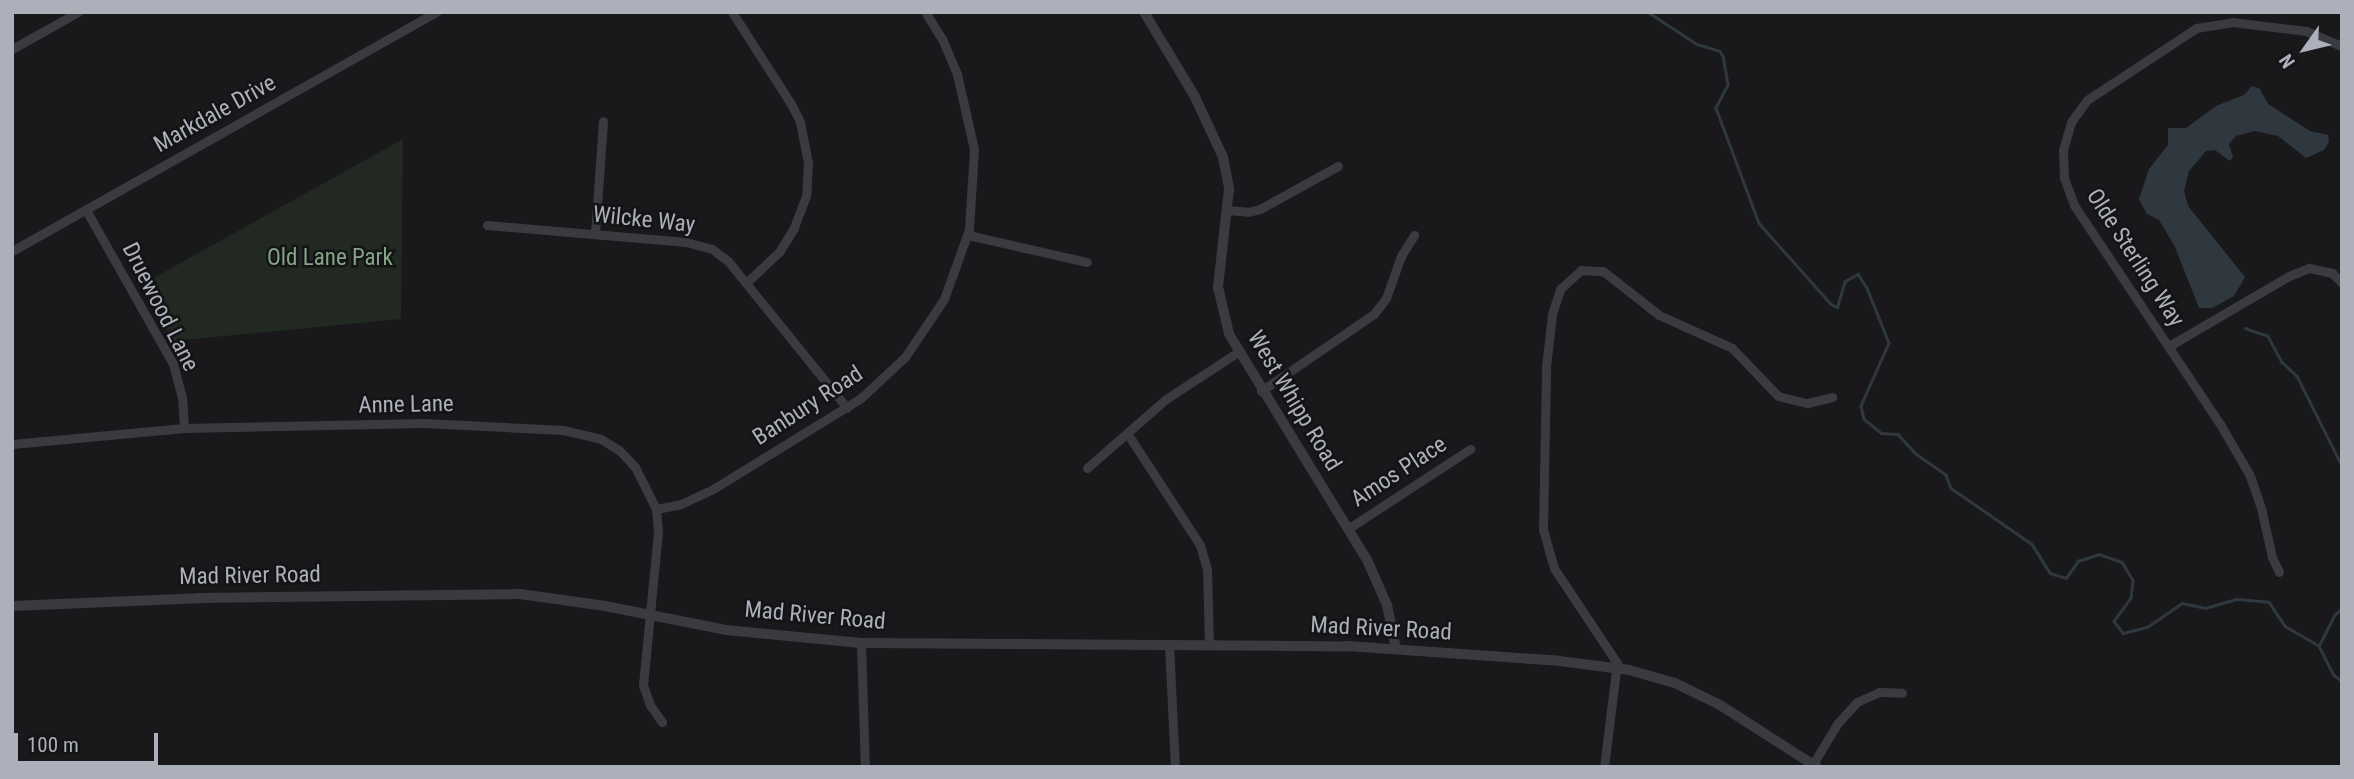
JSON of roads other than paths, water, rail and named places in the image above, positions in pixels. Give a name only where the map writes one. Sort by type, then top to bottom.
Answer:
[{"type":"street","points":[[12,49],[78,12]]},
{"type":"street","name":"Markdale Drive","points":[[12,251],[437,12]]},
{"type":"street","points":[[732,12],[791,104],[800,122],[808,163],[806,196],[794,228],[779,252],[746,283]]},
{"type":"street","name":"Banbury Road","points":[[656,509],[681,504],[713,489],[847,408],[884,379],[918,341],[944,299],[968,235],[974,177],[972,130],[957,74],[942,39],[925,12]]},
{"type":"street","name":"West Whipp Road","points":[[1144,12],[1214,133],[1227,172],[1227,209],[1218,287],[1223,318],[1238,352],[1349,528],[1380,587],[1393,624],[1396,649]]},
{"type":"street","name":"Olde Sterling Way","points":[[2278,572],[2249,474],[2233,445],[2069,194],[2063,164],[2066,136],[2071,122],[2096,92],[2186,33],[2202,26],[2232,22],[2306,32],[2342,46]]},
{"type":"street","points":[[595,233],[603,121]]},
{"type":"street","points":[[1227,209],[1248,212],[1260,209],[1338,166]]},
{"type":"street","name":"Druewood Lane","points":[[86,209],[173,364],[182,397],[184,428]]},
{"type":"street","name":"Wilcke Way","points":[[487,225],[701,245],[722,256],[847,408]]},
{"type":"street","points":[[968,235],[1087,262]]},
{"type":"street","points":[[1261,391],[1374,314],[1386,298],[1401,256],[1415,235]]},
{"type":"street","points":[[2169,346],[2289,276],[2309,268],[2332,273],[2342,283]]},
{"type":"street","points":[[1604,767],[1617,668],[1609,647],[1579,609],[1554,568],[1543,530],[1542,468],[1548,332],[1556,298],[1566,281],[1581,270],[1603,271],[1660,314],[1732,348],[1778,396],[1807,403],[1832,397]]},
{"type":"street","points":[[1087,468],[1166,399],[1238,352]]},
{"type":"street","name":"Anne Lane","points":[[12,444],[184,428],[424,423],[574,432],[601,439],[629,459],[643,478],[656,509],[658,532],[643,685],[650,705],[662,722]]},
{"type":"street","points":[[1127,433],[1200,545],[1207,569],[1209,643]]},
{"type":"street","name":"Amos Place","points":[[1349,528],[1470,449]]},
{"type":"street","name":"Mad River Road","points":[[12,606],[133,599],[483,593],[561,598],[738,631],[861,643],[1209,643],[1396,649],[1617,668],[1649,675],[1693,691],[1815,765]]},
{"type":"street","points":[[861,643],[865,767]]},
{"type":"street","points":[[1168,645],[1175,767]]},
{"type":"street","points":[[1815,765],[1837,724],[1857,702],[1879,692],[1902,692]]},
{"type":"waterway","points":[[1648,12],[1697,44],[1720,51],[1723,56],[1728,85],[1716,108],[1759,223],[1831,304],[1837,307],[1845,281],[1858,274],[1867,288],[1889,343],[1861,406],[1864,419],[1881,433],[1898,434],[1915,453],[1946,475],[1951,488],[2032,544],[2050,573],[2066,578],[2078,561],[2099,554],[2122,562],[2133,580],[2131,598],[2114,621],[2123,633],[2147,627],[2182,603],[2205,608],[2237,599],[2269,602],[2285,626],[2319,646]]},
{"type":"waterway","points":[[2245,328],[2268,336],[2282,362],[2297,376],[2342,466]]},
{"type":"waterway","points":[[2342,609],[2335,615],[2319,646],[2334,675],[2342,681]]},
{"type":"park label","name":"Old Lane Park","points":[[330,258]]}]
